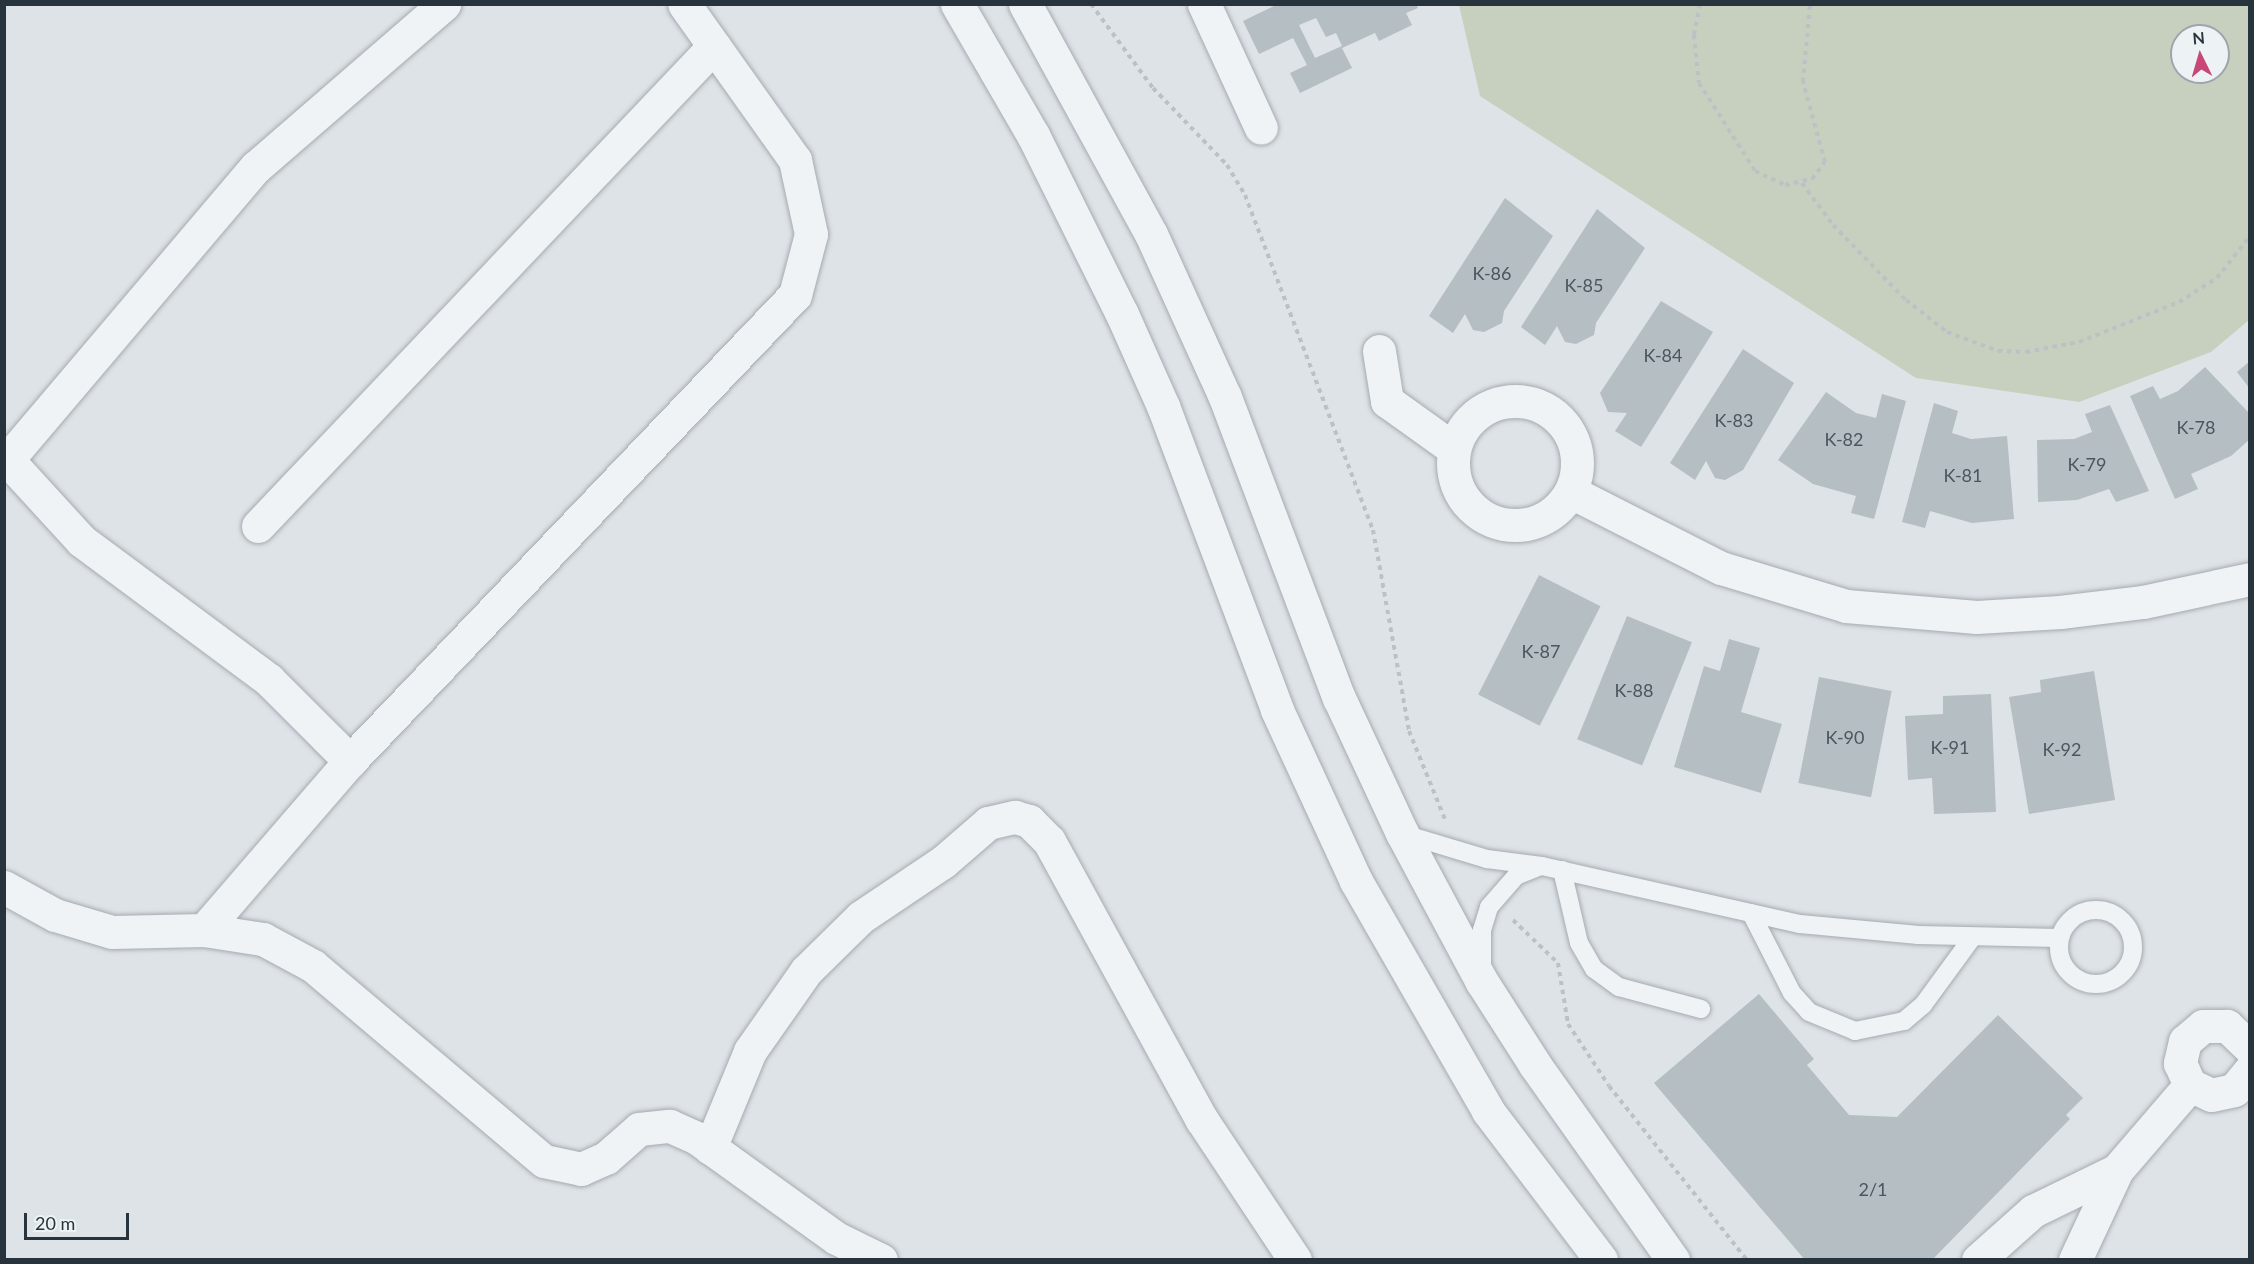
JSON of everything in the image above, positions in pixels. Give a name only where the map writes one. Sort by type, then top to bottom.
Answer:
[{"type":"street","points":[[350,761],[269,680],[82,541],[6,458],[256,167],[444,4]]},
{"type":"street","points":[[204,930],[350,761],[795,295],[810,234],[804,184],[782,139],[684,4]]},
{"type":"street","points":[[957,4],[1033,135],[1126,324],[1163,406],[1277,710],[1356,881],[1488,1112],[1601,1260]]},
{"type":"street","points":[[1025,4],[1176,289],[1225,397],[1339,698],[1402,833],[1482,982],[1673,1260]]},
{"type":"street","points":[[1204,4],[1261,128]]},
{"type":"street","points":[[258,526],[714,46]]},
{"type":"street","points":[[1379,351],[1387,401],[1454,449]]},
{"type":"street","points":[[1502,401],[1537,404],[1553,412],[1574,440],[1578,457],[1571,492],[1561,506],[1529,524],[1494,522],[1465,501],[1452,467],[1454,449],[1471,419],[1485,408],[1502,401]]},
{"type":"street","points":[[1571,492],[1721,568],[1846,606],[1977,617],[2060,612],[2143,602],[2250,579]]},
{"type":"street","points":[[710,1148],[750,1051],[806,971],[861,916],[944,862],[988,823],[1016,817],[1029,821],[1049,841],[1202,1120],[1295,1260]]},
{"type":"street","points":[[4,887],[55,915],[112,932],[204,930],[263,939],[313,966],[555,1166],[594,1164],[639,1129],[654,1125],[684,1130],[836,1238],[881,1260]]},
{"type":"street","points":[[2246,1031],[2215,1024],[2193,1032],[2180,1063],[2190,1085],[2223,1095],[2247,1081]]},
{"type":"street","points":[[2075,1260],[2117,1170],[2190,1085]]},
{"type":"street","points":[[1986,1257],[2033,1211],[2117,1170]]},
{"type":"lane","points":[[1402,833],[1468,853],[1562,870],[1751,913],[1858,931],[1972,938],[2060,938]]},
{"type":"lane","points":[[1482,982],[1482,930],[1495,897],[1516,876],[1542,866]]},
{"type":"lane","points":[[1562,870],[1579,943],[1594,969],[1619,987],[1701,1009]]},
{"type":"lane","points":[[2105,911],[2129,928],[2133,957],[2115,979],[2086,983],[2064,967],[2060,938],[2077,915],[2105,911]]},
{"type":"lane","points":[[1751,913],[1792,993],[1809,1012],[1855,1031],[1880,1030],[1910,1015],[1972,938]]},
{"type":"path","points":[[1091,4],[1153,88],[1227,165],[1245,195],[1373,530],[1409,731],[1441,801],[1449,838],[1468,853]]},
{"type":"path","points":[[1700,4],[1694,35],[1699,82],[1755,171],[1785,185],[1802,183],[1821,173],[1827,151],[1803,82],[1810,4]]},
{"type":"path","points":[[1802,183],[1833,225],[1906,300],[1947,332],[1998,351],[2026,352],[2071,344],[2179,302],[2217,278],[2250,236]]},
{"type":"path","points":[[1495,897],[1558,963],[1568,1024],[1609,1086],[1747,1260]]},
{"type":"green space","points":[[1459,5],[2249,5],[2249,320],[2211,352],[2079,402],[1916,378],[1480,96]]},
{"type":"building","points":[[1278,4],[1416,4],[1418,8],[1406,13],[1412,25],[1379,41],[1375,33],[1342,48],[1352,68],[1300,93],[1290,73],[1307,65],[1293,38],[1259,54],[1243,21]],"holes":[[[1316,18],[1326,37],[1336,33],[1342,46],[1315,58],[1299,25]]]},
{"type":"building","points":[[1505,198],[1553,236],[1504,311],[1502,323],[1484,332],[1473,330],[1465,314],[1453,333],[1429,316]]},
{"type":"building","points":[[1597,209],[1645,248],[1596,323],[1594,335],[1576,344],[1565,342],[1557,326],[1545,345],[1521,327]]},
{"type":"building","points":[[1661,301],[1713,332],[1641,447],[1615,431],[1627,413],[1608,412],[1600,393]]},
{"type":"building","points":[[1743,349],[1794,383],[1743,470],[1725,480],[1715,478],[1706,461],[1695,480],[1670,463]]},
{"type":"building","points":[[2250,361],[2250,389],[2237,372]]},
{"type":"building","points":[[2205,367],[2250,414],[2250,439],[2231,456],[2191,474],[2198,489],[2175,499],[2130,396],[2153,386],[2160,399],[2178,391]]},
{"type":"building","points":[[1826,392],[1856,413],[1876,418],[1882,394],[1906,401],[1874,519],[1851,513],[1856,496],[1813,484],[1778,460]]},
{"type":"building","points":[[1934,403],[1958,411],[1952,433],[1971,439],[2007,436],[2014,519],[1972,523],[1930,511],[1925,528],[1902,522]]},
{"type":"building","points":[[2110,405],[2149,491],[2116,502],[2109,489],[2077,500],[2038,502],[2037,440],[2074,439],[2092,432],[2085,414]]},
{"type":"building","points":[[1539,575],[1600,606],[1540,726],[1478,694]]},
{"type":"building","points":[[1627,616],[1692,642],[1642,766],[1577,739]]},
{"type":"building","points":[[1729,639],[1760,648],[1741,712],[1782,724],[1761,793],[1674,767],[1704,666],[1720,671]]},
{"type":"building","points":[[2094,671],[2115,800],[2029,814],[2009,697],[2041,692],[2040,680]]},
{"type":"building","points":[[1819,677],[1892,691],[1871,797],[1798,783]]},
{"type":"building","points":[[1991,694],[1996,812],[1934,814],[1932,778],[1908,780],[1905,716],[1943,714],[1943,696]]},
{"type":"building","points":[[1759,994],[1814,1059],[1807,1065],[1849,1115],[1897,1117],[1998,1015],[2083,1098],[2066,1115],[2070,1119],[1932,1260],[1805,1260],[1654,1083]]}]
